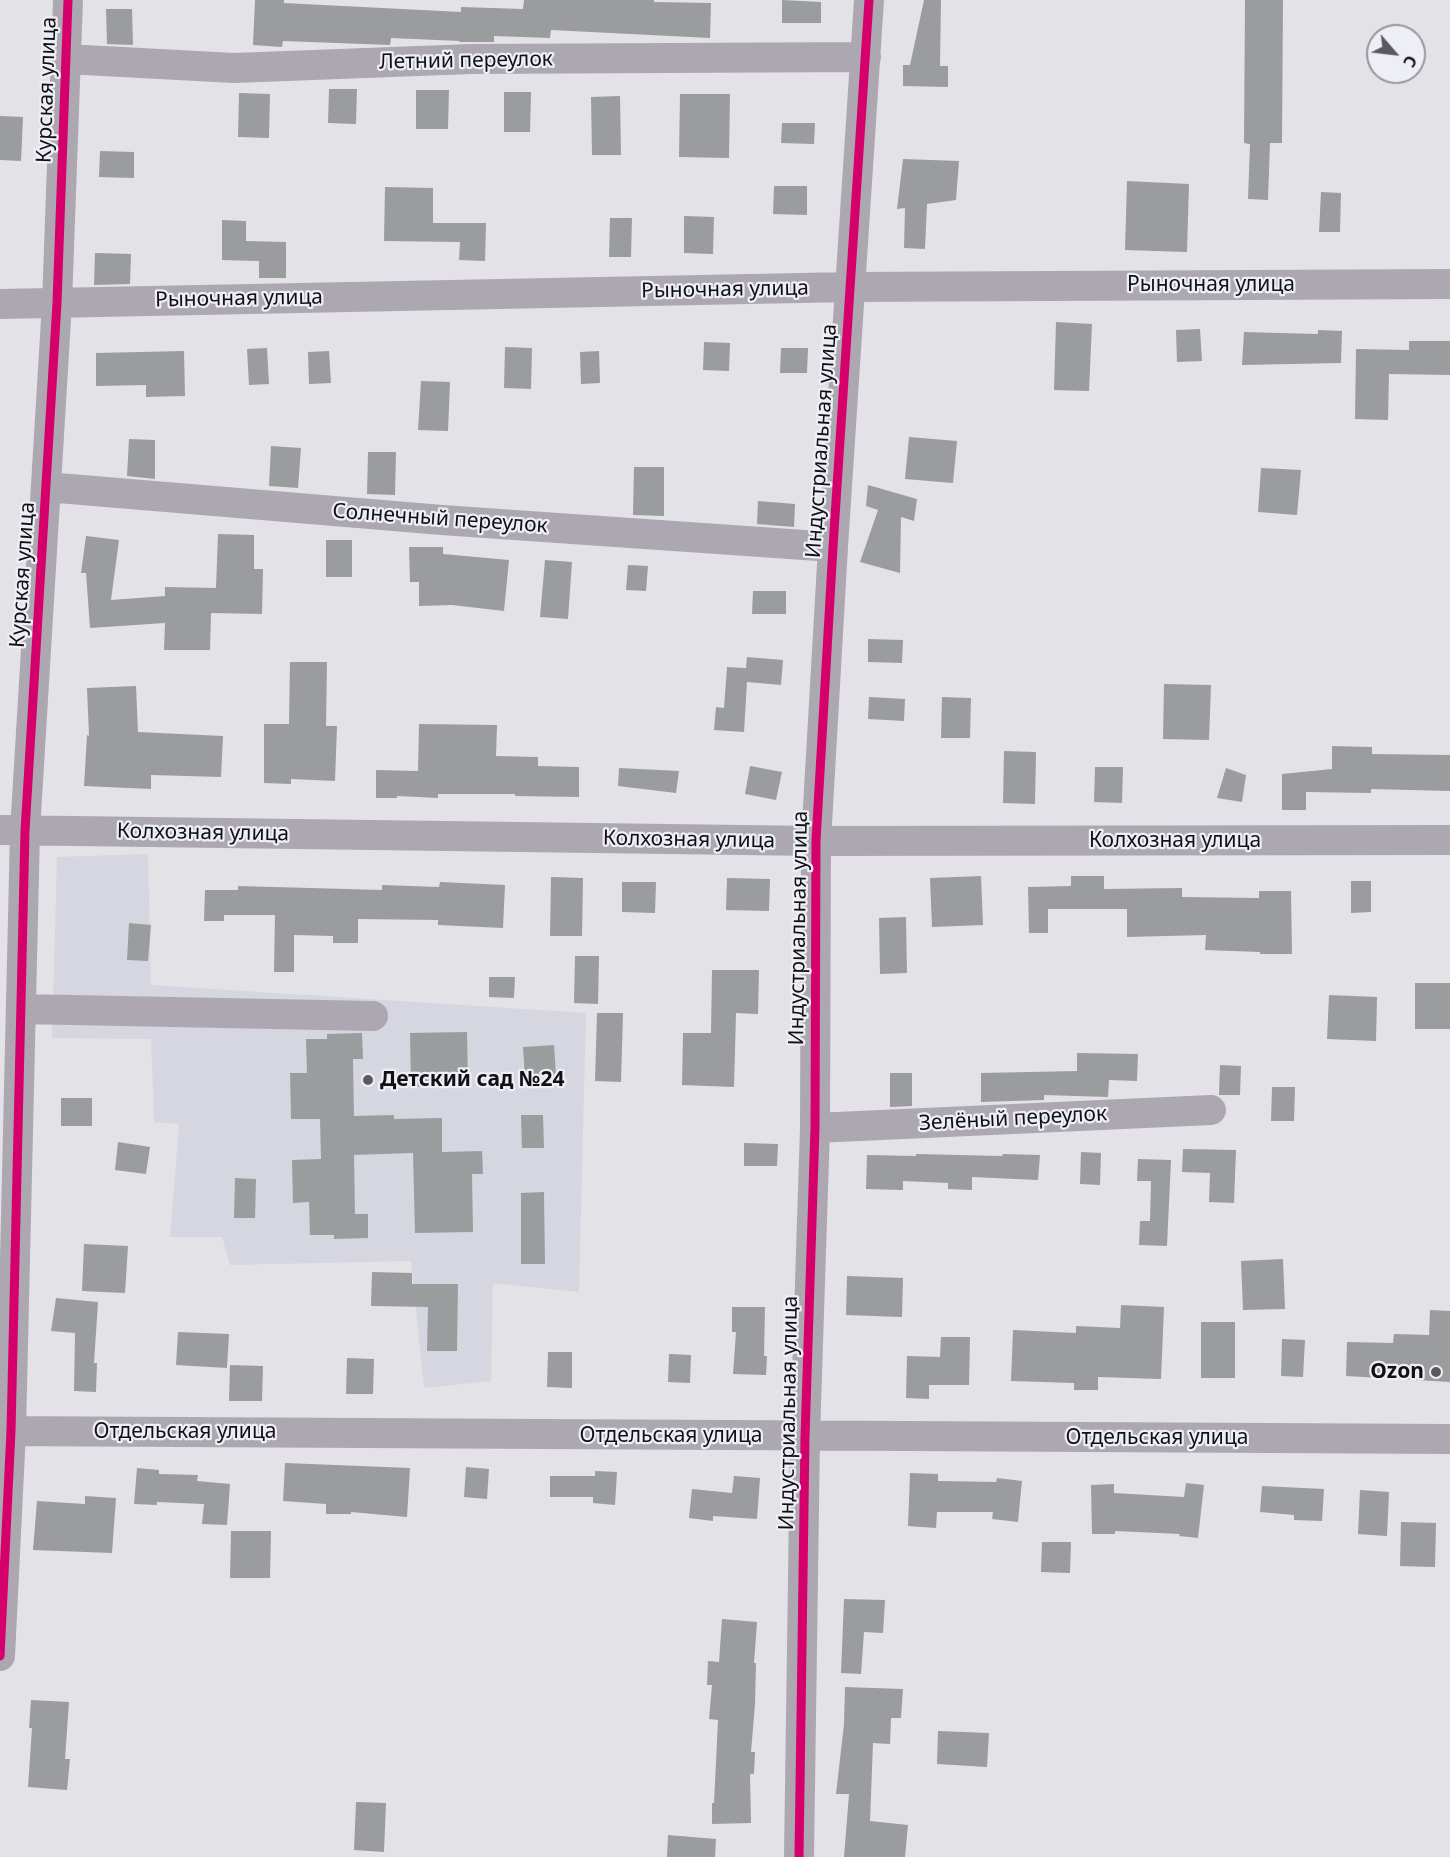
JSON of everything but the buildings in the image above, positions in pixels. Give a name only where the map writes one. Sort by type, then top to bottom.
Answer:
[{"type":"street","name":"Курская улица","points":[[0,1656],[5,1431],[21,1009],[12,830],[46,487],[57,303],[68,0]]},
{"type":"street","name":"Индустриальная улица","points":[[800,1857],[805,1437],[815,1128],[816,841],[869,0]]},
{"type":"street","name":"Летний переулок","points":[[66,59],[234,68],[471,59],[866,57]]},
{"type":"street","name":"Рыночная улица","points":[[0,304],[850,287],[1450,284]]},
{"type":"street","name":"Солнечный переулок","points":[[46,487],[442,520],[833,548]]},
{"type":"street","name":"Колхозная улица","points":[[12,830],[816,841],[1450,840]]},
{"type":"street","points":[[21,1009],[373,1016]]},
{"type":"street","name":"Зелёный переулок","points":[[815,1128],[1211,1110]]},
{"type":"street","name":"Отдельская улица","points":[[5,1431],[1450,1439]]},
{"type":"shaded area","name":"Детский сад №24","points":[[148,854],[151,985],[586,1013],[579,1292],[493,1283],[491,1381],[424,1388],[411,1261],[230,1265],[222,1237],[170,1237],[179,1124],[154,1122],[151,1039],[52,1038],[57,857]]},
{"type":"cycle path","points":[[0,1656],[11,1431],[25,831],[57,303],[68,0]]},
{"type":"cycle path","points":[[799,1857],[805,1437],[815,1128],[816,841],[869,0]]},
{"type":"place","name":"Детский сад №24","points":[[368,1080]]},
{"type":"place","name":"Ozon","points":[[1436,1372]]}]
